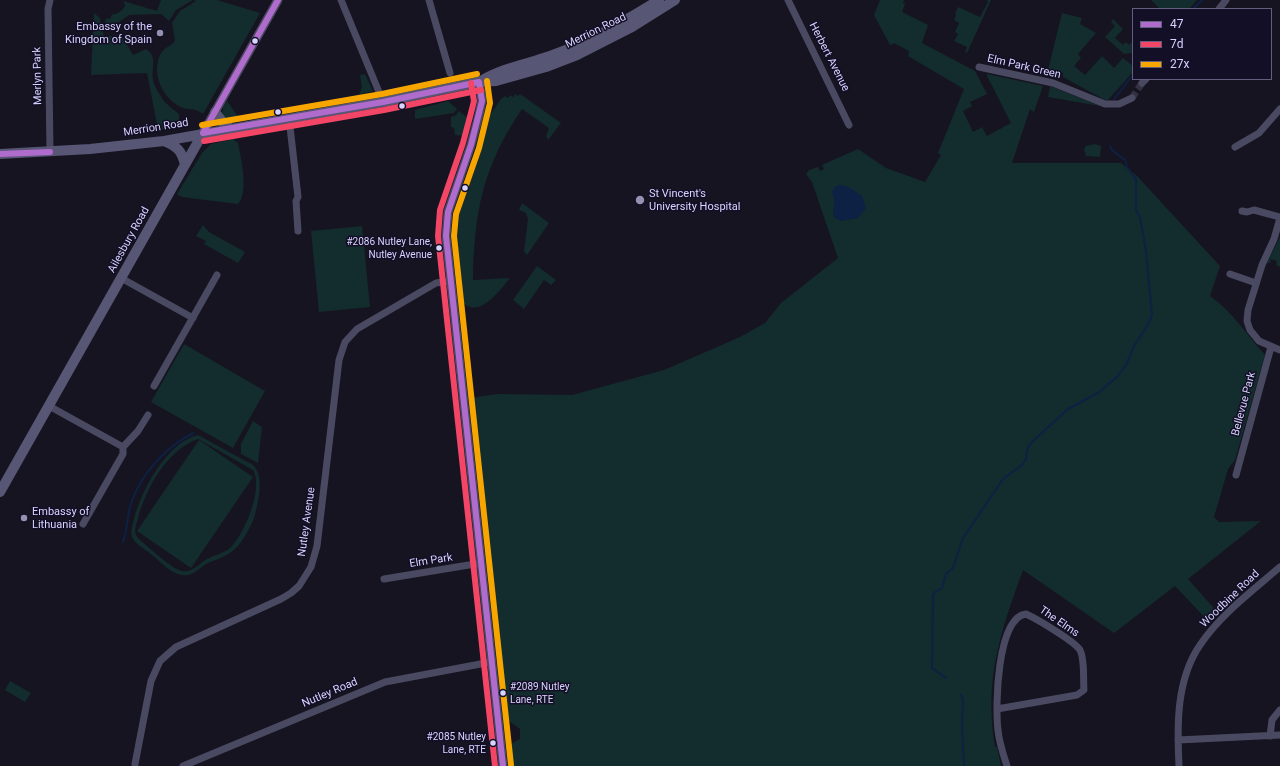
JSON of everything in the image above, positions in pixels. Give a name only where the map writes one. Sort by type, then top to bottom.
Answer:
[{"type":"main road","name":"Merrion Road","points":[[545,62],[602,33],[659,0]]},
{"type":"main road","name":"Merrion Road","points":[[0,154],[50,152],[164,141],[230,128],[383,102],[479,82],[494,72],[577,55],[615,37],[656,14],[675,0]]},
{"type":"main road","points":[[215,112],[220,120],[230,128]]},
{"type":"main road","name":"Ailesbury Road","points":[[0,492],[203,133]]},
{"type":"main road","points":[[164,141],[175,146],[182,153],[185,165]]},
{"type":"street","name":"Merlyn Park","points":[[50,0],[48,16],[50,152]]},
{"type":"street","name":"Ailesbury Road","points":[[203,133],[278,0]]},
{"type":"street","points":[[341,0],[379,92]]},
{"type":"street","points":[[430,0],[450,73]]},
{"type":"street","name":"Herbert Avenue","points":[[788,0],[849,125]]},
{"type":"street","points":[[1220,8],[1226,0]]},
{"type":"street","name":"Elm Park Green","points":[[979,67],[1053,83],[1105,104],[1119,104],[1132,98]]},
{"type":"street","points":[[479,82],[482,101],[446,223],[446,248],[503,766]]},
{"type":"street","points":[[1235,147],[1259,133],[1280,109]]},
{"type":"street","points":[[289,118],[298,196],[296,201],[298,231]]},
{"type":"street","points":[[1242,211],[1247,212],[1254,210],[1280,218],[1274,239],[1264,258],[1256,283],[1248,310],[1247,322],[1254,336],[1259,341],[1280,350]]},
{"type":"street","points":[[1230,274],[1256,283]]},
{"type":"street","points":[[154,386],[216,275]]},
{"type":"street","points":[[121,278],[193,318]]},
{"type":"street","name":"Nutley Avenue","points":[[135,764],[151,681],[155,671],[166,654],[187,641],[281,599],[299,586],[311,567],[318,544],[339,360],[347,338],[364,324],[436,283],[450,282]]},
{"type":"street","name":"Bellevue Park","points":[[1236,475],[1271,347]]},
{"type":"street","points":[[49,406],[123,447]]},
{"type":"street","points":[[83,524],[123,454],[123,447],[138,431],[148,415]]},
{"type":"street","name":"Elm Park","points":[[384,579],[481,563]]},
{"type":"street","name":"Woodbine Road","points":[[1179,766],[1178,740],[1180,705],[1190,663],[1199,646],[1210,631],[1280,567]]},
{"type":"street","name":"The Elms","points":[[997,709],[1077,695],[1084,690],[1082,657],[1079,649],[1053,630],[1030,616],[1026,614],[1016,617],[1007,636],[998,679],[997,709],[998,731],[1007,766]]},
{"type":"street","name":"Nutley Road","points":[[183,766],[385,682],[491,662]]},
{"type":"street","points":[[1270,736],[1272,720],[1280,710]]},
{"type":"street","points":[[1178,740],[1280,735]]},
{"type":"green space","points":[[120,0],[157,11],[161,0],[193,0],[176,10],[169,21],[161,14],[129,15],[119,22],[111,31],[106,28],[105,21],[107,18],[110,19],[112,14],[120,12],[125,6],[124,2]]},
{"type":"green space","points":[[194,0],[217,0],[260,13],[203,114],[194,110],[183,108],[170,99],[160,85],[157,69],[161,53],[175,41],[172,23],[180,11],[196,1]]},
{"type":"green space","points":[[880,0],[904,0],[903,3],[905,4],[902,12],[928,25],[922,43],[975,71],[987,94],[970,102],[972,106],[963,111],[973,132],[982,127],[987,136],[1011,123],[987,74],[1043,86],[1034,112],[1030,109],[1012,163],[1121,163],[1137,176],[1220,266],[1210,296],[1232,316],[1265,355],[1235,460],[1228,469],[1214,517],[1219,522],[1261,521],[1188,579],[1219,614],[1210,623],[1175,586],[1114,633],[1023,570],[1001,636],[993,678],[992,723],[995,747],[997,747],[1001,766],[510,766],[509,750],[512,744],[520,739],[520,729],[509,721],[503,711],[470,398],[497,394],[572,395],[664,370],[740,337],[765,323],[781,303],[838,258],[812,182],[806,174],[809,170],[818,167],[820,171],[824,169],[822,165],[858,149],[886,168],[925,182],[941,155],[938,153],[964,89],[908,56],[909,51],[894,43],[890,45],[874,15]]},
{"type":"green space","points":[[987,0],[991,0],[967,53],[965,52],[967,47],[954,41],[958,34],[955,32],[959,23],[954,20],[955,14],[958,7],[980,17],[988,2]]},
{"type":"green space","points":[[1151,0],[1197,0],[1190,8],[1159,8]]},
{"type":"green space","points":[[94,13],[100,18],[104,36],[122,36],[133,55],[146,49],[150,52],[153,59],[154,84],[168,105],[179,114],[179,127],[158,130],[147,73],[91,75]]},
{"type":"green space","points":[[1062,13],[1082,18],[1080,24],[1096,33],[1078,54],[1081,58],[1074,66],[1085,75],[1102,56],[1114,68],[1123,58],[1132,65],[1132,73],[1107,101],[1063,77],[1063,73],[1055,70],[1049,75],[1047,74]]},
{"type":"green space","points":[[1113,19],[1123,29],[1115,38],[1123,45],[1126,42],[1129,45],[1132,42],[1132,53],[1124,54],[1105,37],[1115,26],[1111,22]]},
{"type":"green space","points":[[365,74],[373,91],[359,95],[362,87],[360,75]]},
{"type":"green space","points":[[1050,86],[1100,106],[1048,97]]},
{"type":"green space","points":[[515,94],[518,96],[520,94],[561,123],[548,140],[546,136],[549,128],[522,109],[498,150],[483,190],[476,233],[473,280],[510,278],[488,302],[474,308],[467,305],[460,299],[456,255],[459,210],[486,121],[501,99],[505,96],[508,98],[510,95],[513,97]]},
{"type":"green space","points":[[227,101],[240,119],[228,122],[222,115],[223,107]]},
{"type":"green space","points":[[448,101],[457,109],[454,113],[415,119],[415,110]]},
{"type":"green space","points":[[459,111],[468,118],[463,136],[455,135],[454,128],[451,127],[451,117],[456,115]]},
{"type":"green space","points":[[233,139],[238,143],[244,184],[241,199],[238,204],[182,197],[177,194],[202,153],[211,144]]},
{"type":"green space","points":[[1095,144],[1101,146],[1100,157],[1086,156],[1084,149],[1086,146]]},
{"type":"green space","points":[[522,203],[549,223],[527,255],[524,251],[528,219],[526,213],[519,210]]},
{"type":"green space","points":[[203,225],[209,232],[245,252],[238,263],[204,244],[206,241],[196,236]]},
{"type":"green space","points":[[362,226],[370,307],[319,312],[311,231]]},
{"type":"green space","points":[[1280,237],[1280,267],[1276,265],[1277,261],[1271,259],[1270,263],[1267,263]]},
{"type":"green space","points":[[537,266],[556,280],[551,285],[544,280],[524,309],[513,300]]},
{"type":"green space","points":[[184,344],[265,391],[233,448],[151,402]]},
{"type":"green space","points":[[253,421],[262,427],[258,463],[241,454],[241,444]]},
{"type":"green space","points":[[198,435],[253,465],[257,470],[260,483],[259,498],[254,518],[247,533],[240,543],[225,556],[206,564],[189,575],[178,574],[166,567],[136,542],[132,537],[131,532],[137,508],[149,482],[166,457],[187,439]],"holes":[[[198,439],[253,470],[256,478],[256,488],[251,511],[241,534],[235,543],[226,551],[207,559],[189,571],[182,571],[166,562],[136,536],[135,528],[138,518],[152,483],[159,471],[187,444]]]},
{"type":"green space","points":[[199,440],[253,477],[191,568],[137,531]]},
{"type":"green space","points":[[10,681],[31,693],[25,702],[5,690]]},
{"type":"water","points":[[840,185],[849,187],[862,196],[866,208],[858,218],[840,221],[834,217],[833,211],[835,202],[832,192],[835,187]]},
{"type":"waterway","points":[[1194,8],[1202,0]]},
{"type":"waterway","points":[[1114,99],[1132,76]]},
{"type":"waterway","points":[[946,678],[932,668],[933,596],[935,592],[942,588],[946,574],[953,568],[963,538],[1003,479],[1022,465],[1026,459],[1028,447],[1033,441],[1068,409],[1098,393],[1118,376],[1127,363],[1134,346],[1149,323],[1152,315],[1146,251],[1140,217],[1136,210],[1136,179],[1127,167],[1125,160],[1112,150],[1110,146]]},
{"type":"waterway","points":[[123,542],[129,511],[138,487],[145,476],[172,447],[193,433]]},
{"type":"waterway","points":[[961,695],[963,699],[962,728],[964,766]]},
{"type":"tunnel","points":[[1132,98],[1142,83]]},
{"type":"transit line","name":"47","points":[[203,133],[278,0]]},
{"type":"transit line","name":"27x","points":[[202,125],[382,94],[477,74]]},
{"type":"transit line","name":"27x","points":[[487,81],[490,103],[479,148],[456,214],[454,236],[511,765]]},
{"type":"transit line","name":"47","points":[[479,82],[482,101],[471,145],[448,212],[446,236],[503,766]]},
{"type":"transit line","name":"47","points":[[203,133],[383,102],[479,82]]},
{"type":"transit line","name":"7d","points":[[471,83],[474,101],[463,143],[440,210],[438,236],[495,766]]},
{"type":"transit line","name":"7d","points":[[204,141],[384,110],[481,90]]},
{"type":"transit line","name":"47","points":[[0,154],[50,152]]},
{"type":"place","name":"Embassy of the Kingdom of Spain","points":[[160,33]]},
{"type":"place","name":"St Vincent's University Hospital","points":[[640,200]]},
{"type":"place","name":"#2086 Nutley Lane, Nutley Avenue","points":[[439,248]]},
{"type":"place","name":"Embassy of Lithuania","points":[[24,518]]},
{"type":"place","name":"#2089 Nutley Lane, RTE","points":[[503,693]]},
{"type":"place","name":"#2085 Nutley Lane, RTE","points":[[493,743]]}]
